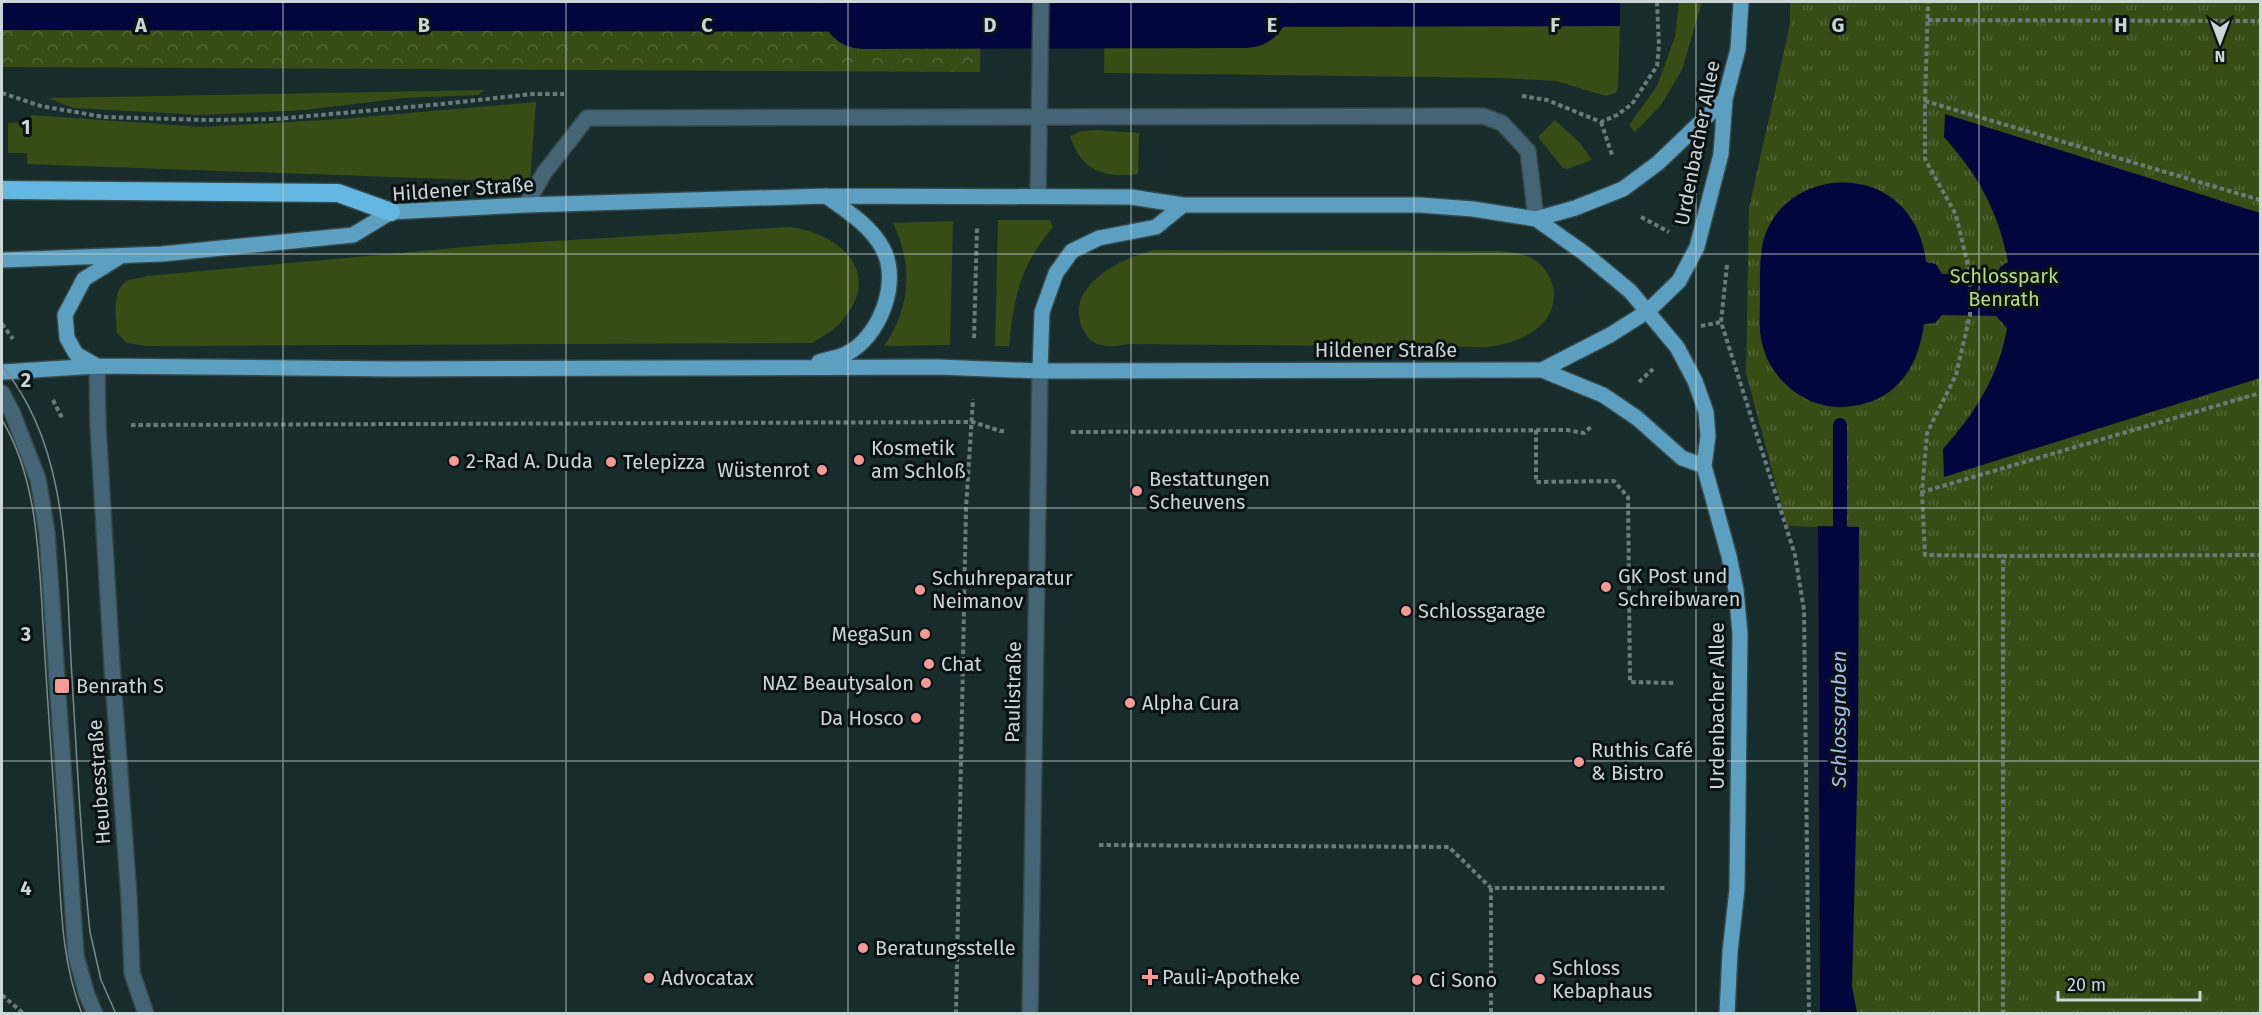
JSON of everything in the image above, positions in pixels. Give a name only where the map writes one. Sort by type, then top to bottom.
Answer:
[{"type":"highway","points":[[2,190],[338,193],[391,212]]},
{"type":"main road","name":"Urdenbacher Allee","points":[[1542,370],[1610,335],[1648,311],[1678,281],[1697,247],[1721,154],[1725,99],[1738,49],[1741,2]]},
{"type":"main road","name":"Hildener Straße","points":[[2,260],[162,254],[353,234],[391,212],[526,205],[826,196],[1131,197],[1183,205],[1420,205],[1473,209],[1536,219],[1575,208],[1623,189],[1658,163],[1725,99]]},
{"type":"main road","name":"Hildener Straße","points":[[802,367],[846,354],[865,339],[882,314],[888,292],[889,271],[884,250],[868,229],[852,214],[826,196]]},
{"type":"main road","points":[[1040,371],[1042,312],[1056,273],[1072,251],[1099,238],[1156,227],[1183,205]]},
{"type":"main road","name":"Urdenbacher Allee","points":[[1536,219],[1621,283],[1648,311],[1677,346],[1695,381],[1706,412],[1708,436],[1704,466],[1729,556],[1736,590],[1740,633],[1737,889],[1730,952],[1727,1014]]},
{"type":"main road","points":[[97,366],[76,354],[67,338],[65,315],[84,279],[121,256]]},
{"type":"main road","name":"Hildener Straße","points":[[2,372],[97,366],[382,369],[939,367],[1040,371],[1542,370],[1603,395],[1637,418],[1682,458],[1704,466]]},
{"type":"street","points":[[1038,196],[1041,2]]},
{"type":"street","points":[[526,205],[544,173],[587,118],[1483,116],[1502,123],[1528,151],[1536,219]]},
{"type":"street","name":"Heubesstraße","points":[[97,366],[98,425],[132,973],[146,1014]]},
{"type":"street","name":"Paulistraße","points":[[1030,1014],[1040,371]]},
{"type":"street","name":"Heubesstraße","points":[[2,393],[33,463],[47,533],[76,956],[95,1014]]},
{"type":"path","points":[[1612,153],[1601,122],[1617,115],[1632,104],[1657,66],[1659,46],[1657,2]]},
{"type":"path","points":[[1928,2],[1925,159],[1956,215],[1970,274],[1970,315],[1956,375],[1927,433],[1922,492],[1925,555],[2260,555]]},
{"type":"path","points":[[1928,20],[2260,21]]},
{"type":"path","points":[[2,93],[41,106],[104,117],[209,120],[288,118],[532,94]]},
{"type":"path","points":[[1925,101],[2260,200]]},
{"type":"path","name":"Urdenbacher Allee","points":[[1633,213],[1674,234]]},
{"type":"path","points":[[974,344],[977,221]]},
{"type":"path","points":[[1720,259],[1727,264],[1721,322],[1795,555],[1804,610],[1809,1014]]},
{"type":"path","points":[[1699,327],[1721,322]]},
{"type":"path","points":[[2,324],[17,344]]},
{"type":"path","points":[[1635,385],[1657,365]]},
{"type":"path","points":[[1922,492],[2260,393]]},
{"type":"path","points":[[52,398],[67,428]]},
{"type":"path","points":[[956,1014],[966,508],[973,403]]},
{"type":"path","points":[[98,425],[973,422],[999,431]]},
{"type":"path","points":[[1078,432],[1568,430],[1584,433],[1594,425]]},
{"type":"path","points":[[1536,430],[1536,482],[1614,481],[1628,497],[1630,682],[1675,682]]},
{"type":"path","points":[[2003,556],[2003,1014]]},
{"type":"path","points":[[1629,606],[1672,606]]},
{"type":"path","points":[[1099,845],[1449,848],[1491,888],[1665,888]]},
{"type":"path","points":[[1491,888],[1491,1014]]},
{"type":"path","points":[[2,995],[24,1014]]},
{"type":"green space","points":[[2,2],[981,2],[980,72],[2,67]]},
{"type":"green space","points":[[1105,2],[1129,2],[1129,27],[1620,26],[1618,86],[1616,93],[1606,96],[1556,81],[1501,78],[1104,73]]},
{"type":"green space","points":[[1679,2],[1702,2],[1682,70],[1661,105],[1635,132],[1629,125],[1657,86],[1675,37]]},
{"type":"green space","name":"Schlosspark Benrath","points":[[1790,2],[2260,2],[2260,1013],[1820,1013],[1818,527],[1787,526],[1746,373],[1749,208],[1790,24]]},
{"type":"green space","points":[[485,90],[478,95],[403,98],[305,110],[201,115],[73,108],[48,98]]},
{"type":"green space","points":[[536,102],[530,182],[27,164],[27,153],[8,153],[8,123],[30,122],[31,115],[202,127],[340,119]]},
{"type":"green space","points":[[1555,120],[1580,143],[1592,160],[1567,169],[1562,167],[1538,137]]},
{"type":"green space","points":[[1081,131],[1139,133],[1138,174],[1104,173],[1095,170],[1080,157],[1070,136]]},
{"type":"green space","points":[[998,220],[1050,220],[1053,227],[1033,255],[1020,282],[1013,312],[1009,346],[995,346]]},
{"type":"green space","points":[[953,221],[950,345],[884,346],[900,317],[906,286],[904,254],[893,223]]},
{"type":"green space","points":[[790,227],[826,238],[841,248],[852,260],[858,274],[858,290],[852,306],[836,327],[812,343],[146,346],[127,343],[117,333],[116,305],[122,285],[132,279],[147,276],[488,245]]},
{"type":"green space","points":[[1153,250],[1507,252],[1527,256],[1542,266],[1552,283],[1553,301],[1544,322],[1524,337],[1486,347],[1128,344],[1110,346],[1100,345],[1093,341],[1082,328],[1080,320],[1082,296],[1108,269],[1134,256]]},
{"type":"water","points":[[2,2],[981,2],[980,32],[2,30]]},
{"type":"water","points":[[1129,2],[1620,2],[1620,26],[1129,27]]},
{"type":"water","points":[[1945,114],[2260,213],[2260,378],[1944,477],[1943,449],[1975,408],[1998,362],[2007,328],[1996,316],[1942,315],[1935,323],[1924,324],[1921,341],[1909,370],[1889,392],[1876,399],[1844,407],[1830,406],[1804,398],[1793,390],[1774,371],[1768,359],[1761,341],[1760,316],[1761,260],[1764,238],[1781,208],[1794,197],[1808,189],[1841,182],[1874,188],[1895,200],[1903,208],[1921,238],[1926,262],[1936,264],[1942,274],[1997,275],[2000,267],[2008,262],[1993,210],[1977,180],[1944,137]]},
{"type":"water","points":[[1818,526],[1859,527],[1858,752],[1852,986],[1857,1013],[1820,1013]]},
{"type":"waterway","points":[[863,6],[1246,5]]},
{"type":"waterway","name":"Schlossgraben","points":[[1840,425],[1840,546]]},
{"type":"tram line","points":[[2,366],[25,399],[41,435],[53,474],[61,514],[90,932],[101,980],[116,1014]]},
{"type":"tram line","points":[[2,420],[22,463],[33,510],[65,949],[82,1014]]},
{"type":"place","name":"Kosmetik am Schloß","points":[[859,460]]},
{"type":"place","name":"2-Rad A. Duda","points":[[454,461]]},
{"type":"place","name":"Telepizza","points":[[611,462]]},
{"type":"place","name":"Wüstenrot","points":[[822,470]]},
{"type":"place","name":"Bestattungen Scheuvens","points":[[1137,491]]},
{"type":"place","name":"GK Post und Schreibwaren","points":[[1606,587]]},
{"type":"place","name":"Schuhreparatur Neimanov","points":[[920,590]]},
{"type":"place","name":"Schlossgarage","points":[[1406,611]]},
{"type":"place","name":"MegaSun","points":[[925,634]]},
{"type":"place","name":"Chat","points":[[929,664]]},
{"type":"place","name":"NAZ Beautysalon","points":[[926,683]]},
{"type":"place","name":"Benrath S","points":[[62,686]]},
{"type":"place","name":"Alpha Cura","points":[[1130,703]]},
{"type":"place","name":"Da Hosco","points":[[916,718]]},
{"type":"place","name":"Ruthis Café & Bistro","points":[[1579,762]]},
{"type":"place","name":"Beratungsstelle","points":[[863,948]]},
{"type":"place","name":"Pauli-Apotheke","points":[[1150,977]]},
{"type":"place","name":"Advocatax","points":[[649,978]]},
{"type":"place","name":"Schloss Kebaphaus","points":[[1540,979]]},
{"type":"place","name":"Ci Sono","points":[[1417,980]]}]
